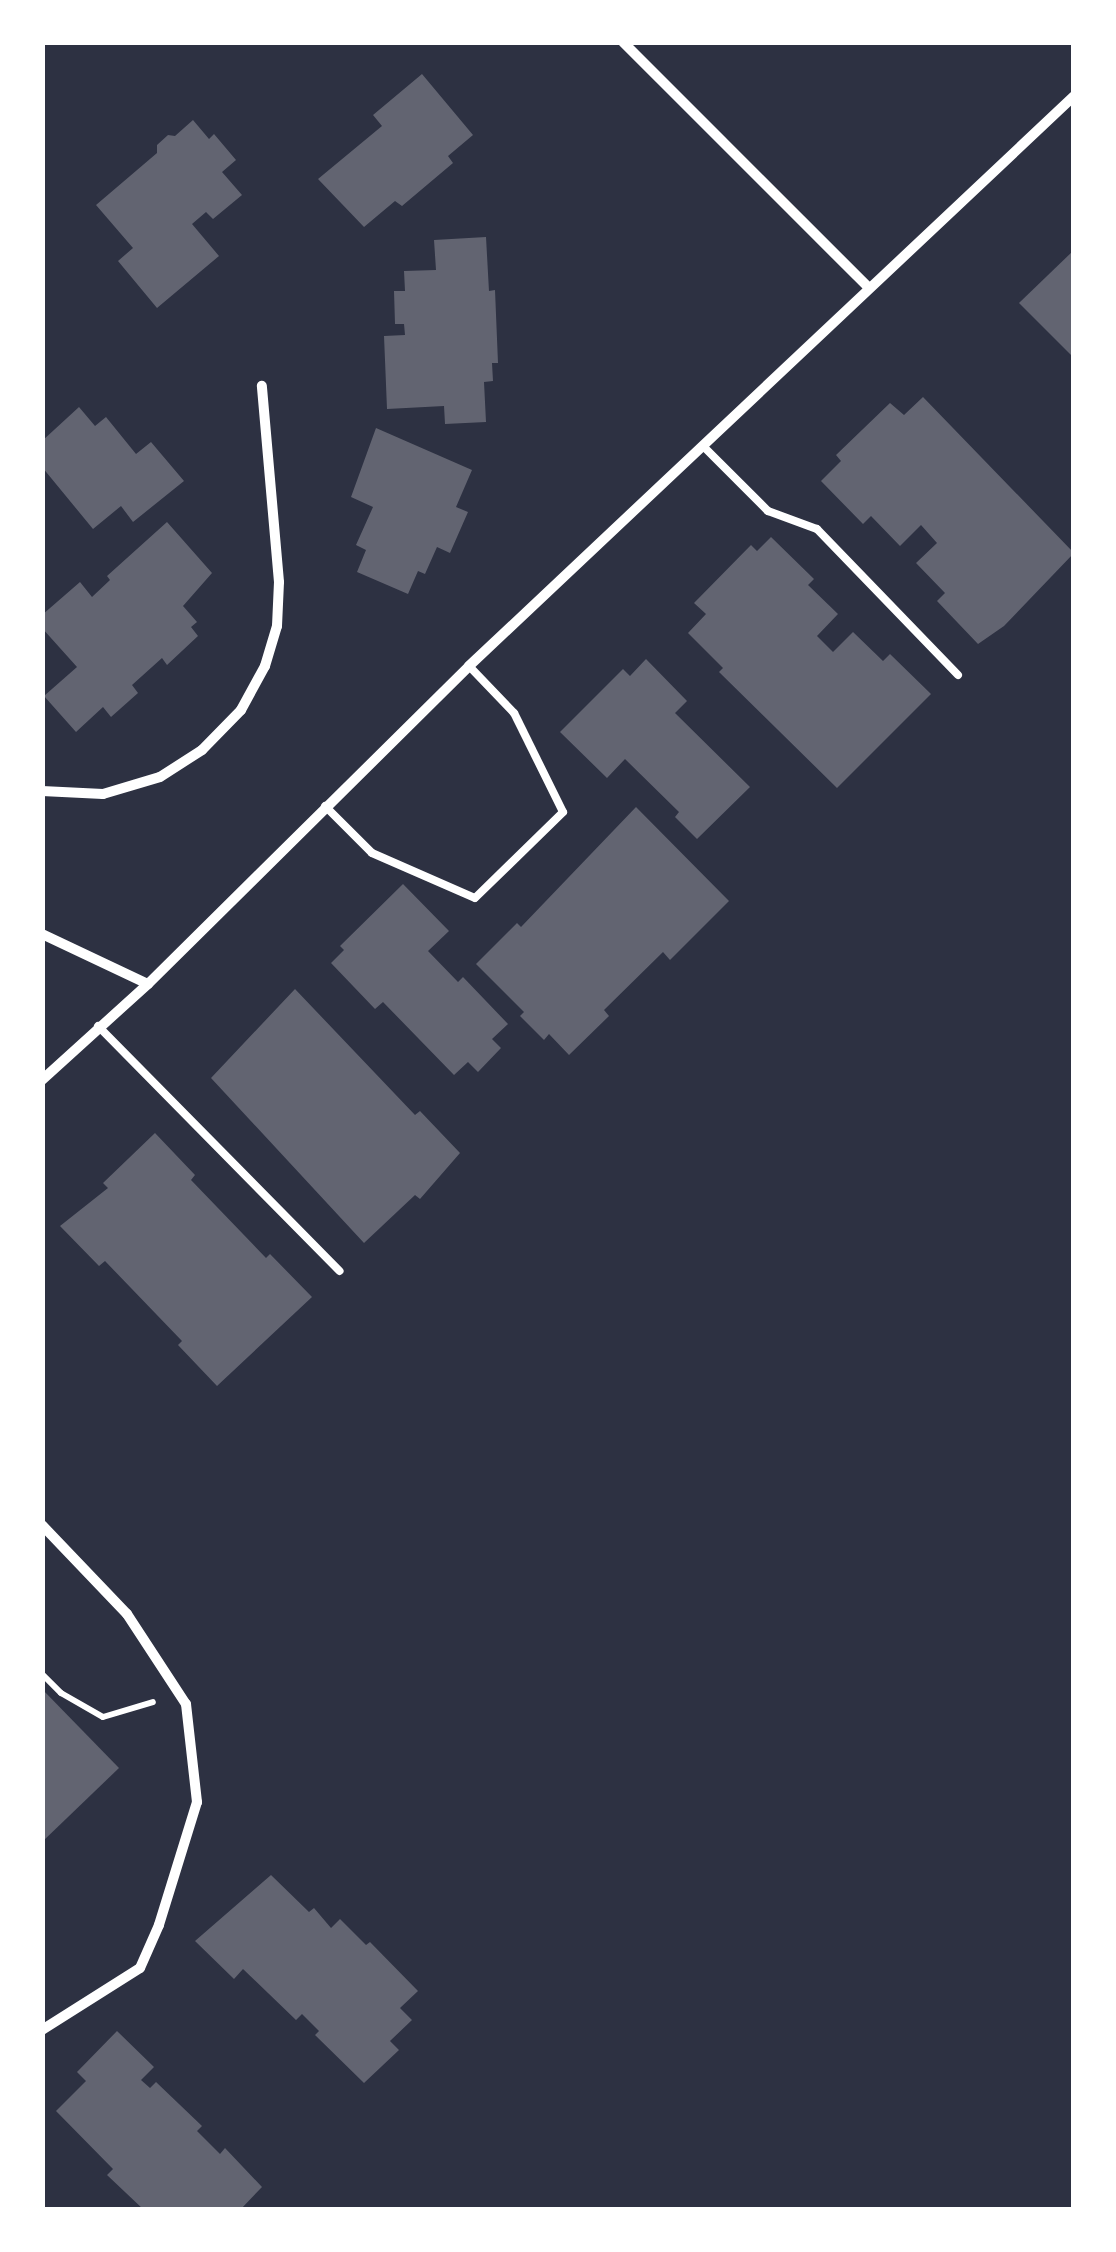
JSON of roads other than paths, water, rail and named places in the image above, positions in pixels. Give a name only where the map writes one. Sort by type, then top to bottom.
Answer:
[{"type":"street","points":[[623,42],[869,288]]},
{"type":"street","points":[[42,1080],[148,984],[469,666],[1074,96]]},
{"type":"street","points":[[42,791],[102,794],[160,776],[202,750],[241,710],[265,666],[277,626],[279,582],[262,386]]},
{"type":"street","points":[[42,934],[148,984]]},
{"type":"street","points":[[42,1524],[127,1614],[186,1704],[197,1802],[159,1924],[140,1968],[42,2030]]},
{"type":"lane","points":[[703,446],[768,511],[817,529],[958,675]]},
{"type":"lane","points":[[325,806],[372,854],[475,898],[563,812],[514,713],[469,666]]},
{"type":"lane","points":[[98,1026],[340,1271]]}]
